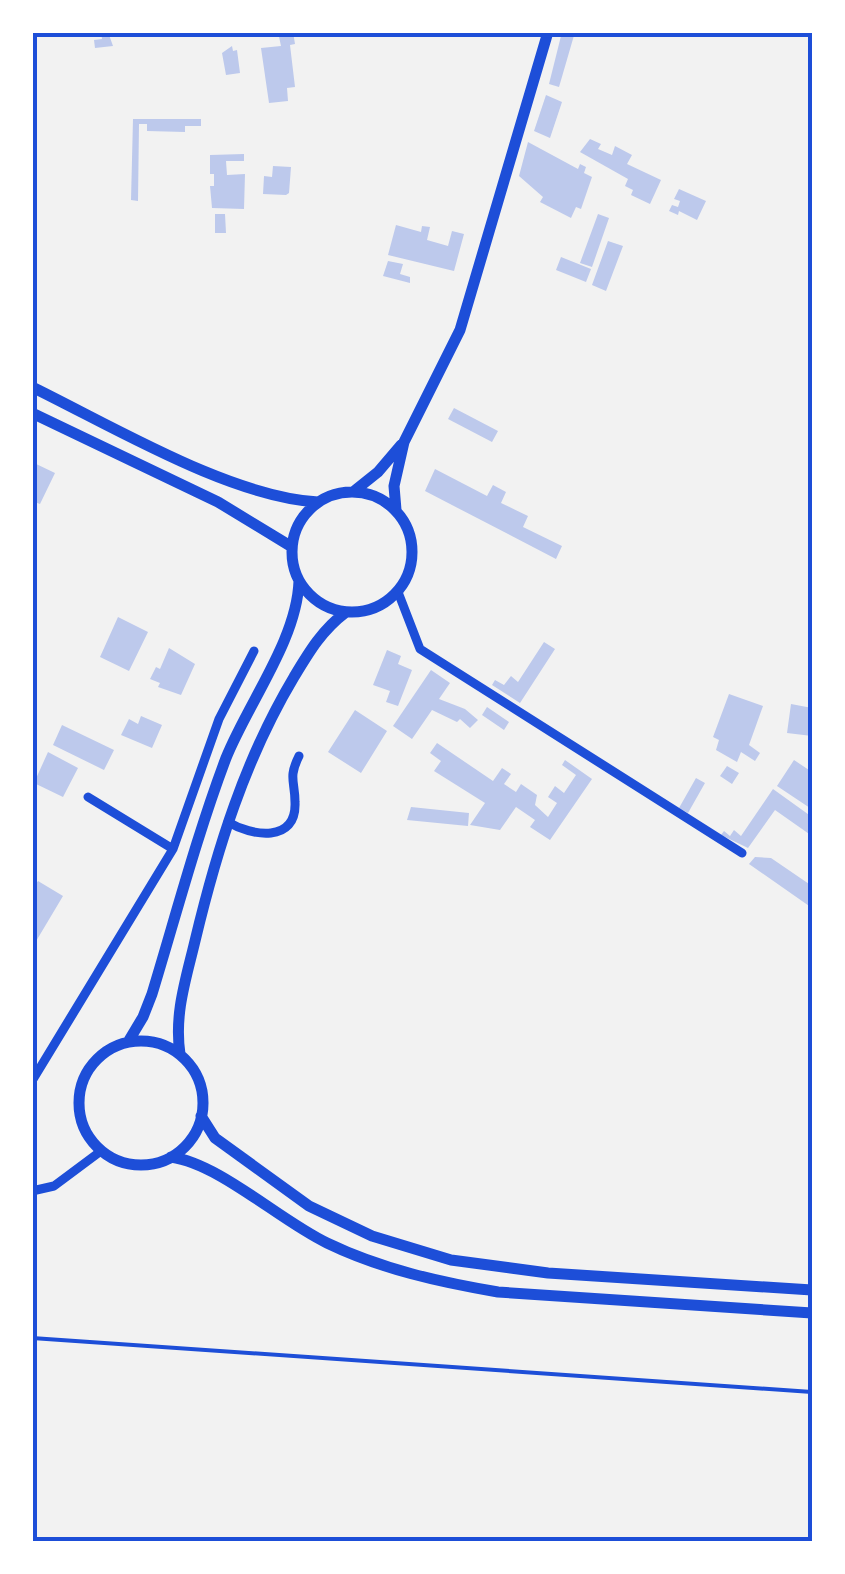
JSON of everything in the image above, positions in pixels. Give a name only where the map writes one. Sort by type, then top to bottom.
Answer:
[{"type":"main road","points":[[298,581],[318,603],[346,612],[374,608],[398,592],[406,579],[413,554],[410,533],[396,510],[394,486],[404,442],[460,330],[548,32]]},
{"type":"main road","points":[[32,387],[206,472],[273,497],[318,502]]},
{"type":"main road","points":[[32,413],[218,502],[292,546]]},
{"type":"main road","points":[[354,492],[404,442]]},
{"type":"main road","points":[[128,1042],[144,1017],[152,994],[203,823],[228,754],[288,630],[298,600],[298,581],[292,564],[296,529],[318,502],[335,494],[369,494],[396,510]]},
{"type":"main road","points":[[180,1054],[180,1000],[207,889],[240,784],[278,704],[314,644],[346,612]]},
{"type":"main road","points":[[128,1042],[161,1044],[180,1054],[199,1080],[203,1098],[202,1116],[185,1147],[154,1163],[135,1164],[117,1160],[102,1150],[88,1136],[80,1118],[78,1098],[94,1062],[110,1049],[128,1042]]},
{"type":"main road","points":[[202,1116],[215,1138],[309,1206],[372,1236],[451,1260],[548,1273],[812,1290]]},
{"type":"main road","points":[[171,1157],[196,1163],[326,1243],[395,1270],[452,1284],[498,1292],[812,1313]]},
{"type":"street","points":[[398,592],[420,649],[742,853]]},
{"type":"street","points":[[33,1078],[173,849],[220,719],[254,652]]},
{"type":"street","points":[[228,822],[256,834],[272,834],[286,826],[296,804],[290,779],[298,756]]},
{"type":"street","points":[[88,798],[173,849]]},
{"type":"street","points":[[32,1191],[54,1186],[102,1150]]},
{"type":"lane","points":[[32,1338],[812,1392]]},
{"type":"building","points":[[101,32],[108,32],[113,46],[95,48],[94,40],[102,39]]},
{"type":"building","points":[[278,32],[293,32],[295,44],[290,45],[295,87],[287,88],[288,101],[269,103],[261,48],[281,46]]},
{"type":"building","points":[[562,32],[575,32],[559,87],[549,84]]},
{"type":"building","points":[[232,46],[233,51],[237,50],[240,73],[226,75],[222,53]]},
{"type":"building","points":[[546,95],[562,102],[550,138],[534,131]]},
{"type":"building","points":[[133,119],[201,119],[201,126],[185,126],[185,132],[147,131],[147,124],[139,124],[138,201],[131,200]]},
{"type":"building","points":[[590,139],[601,144],[598,149],[612,155],[615,146],[632,155],[627,164],[661,180],[650,204],[631,195],[633,190],[625,186],[628,179],[580,152]]},
{"type":"building","points":[[528,142],[578,169],[580,164],[586,167],[584,173],[592,177],[581,209],[576,207],[571,218],[540,202],[543,197],[519,176]]},
{"type":"building","points":[[244,154],[244,161],[226,161],[227,175],[245,174],[244,209],[212,208],[210,186],[214,186],[214,174],[210,174],[210,155]]},
{"type":"building","points":[[273,166],[291,167],[286,195],[263,194],[264,176],[272,177]]},
{"type":"building","points":[[679,189],[706,201],[697,220],[679,211],[678,215],[669,211],[672,205],[678,207],[680,201],[674,199]]},
{"type":"building","points":[[215,214],[225,214],[226,233],[215,233]]},
{"type":"building","points":[[598,214],[609,218],[592,267],[580,263]]},
{"type":"building","points":[[396,225],[421,232],[422,226],[430,227],[427,240],[448,246],[452,231],[464,234],[454,271],[388,255]]},
{"type":"building","points":[[608,241],[623,246],[606,291],[592,285]]},
{"type":"building","points":[[561,257],[591,269],[586,282],[556,270]]},
{"type":"building","points":[[388,261],[403,264],[400,274],[410,277],[410,283],[383,276]]},
{"type":"building","points":[[454,408],[498,431],[492,442],[448,419]]},
{"type":"building","points":[[32,462],[55,473],[40,504],[32,501]]},
{"type":"building","points":[[435,469],[487,496],[493,485],[506,492],[501,503],[528,516],[523,527],[562,546],[556,559],[425,491]]},
{"type":"building","points":[[118,617],[148,632],[129,671],[100,657]]},
{"type":"building","points":[[544,642],[555,649],[520,703],[492,685],[495,680],[504,685],[511,676],[518,682]]},
{"type":"building","points":[[169,648],[195,664],[181,695],[158,687],[160,683],[150,679],[156,667],[160,669]]},
{"type":"building","points":[[387,650],[401,656],[398,664],[412,670],[398,706],[386,702],[390,691],[373,685]]},
{"type":"building","points":[[431,670],[450,683],[439,699],[465,709],[478,720],[470,728],[460,719],[457,722],[432,710],[412,739],[393,726]]},
{"type":"building","points":[[729,694],[763,706],[749,745],[760,753],[755,761],[741,752],[737,762],[716,750],[719,740],[713,737]]},
{"type":"building","points":[[791,704],[812,708],[812,736],[787,733]]},
{"type":"building","points":[[487,707],[509,722],[504,730],[482,715]]},
{"type":"building","points":[[355,710],[387,731],[361,773],[328,752]]},
{"type":"building","points":[[141,716],[162,725],[152,748],[121,735],[129,719],[138,724]]},
{"type":"building","points":[[62,725],[114,750],[104,770],[53,745]]},
{"type":"building","points":[[437,743],[493,781],[502,768],[511,774],[504,784],[516,792],[521,784],[537,795],[535,805],[548,817],[557,803],[548,797],[555,786],[564,793],[576,775],[562,765],[565,760],[592,779],[550,840],[530,827],[535,820],[516,807],[500,830],[470,825],[485,803],[434,771],[441,761],[430,753]]},
{"type":"building","points":[[48,752],[78,768],[63,797],[34,783]]},
{"type":"building","points":[[794,760],[812,772],[810,808],[777,786]]},
{"type":"building","points":[[727,766],[739,773],[732,784],[720,776]]},
{"type":"building","points":[[696,778],[705,783],[688,813],[679,808]]},
{"type":"building","points":[[773,789],[812,817],[812,836],[775,810],[748,848],[721,835],[724,831],[730,836],[734,830],[741,836]]},
{"type":"building","points":[[411,807],[469,813],[468,826],[407,820]]},
{"type":"building","points":[[755,857],[771,858],[812,886],[812,908],[749,864]]},
{"type":"building","points":[[38,881],[63,896],[32,948],[32,890]]}]
